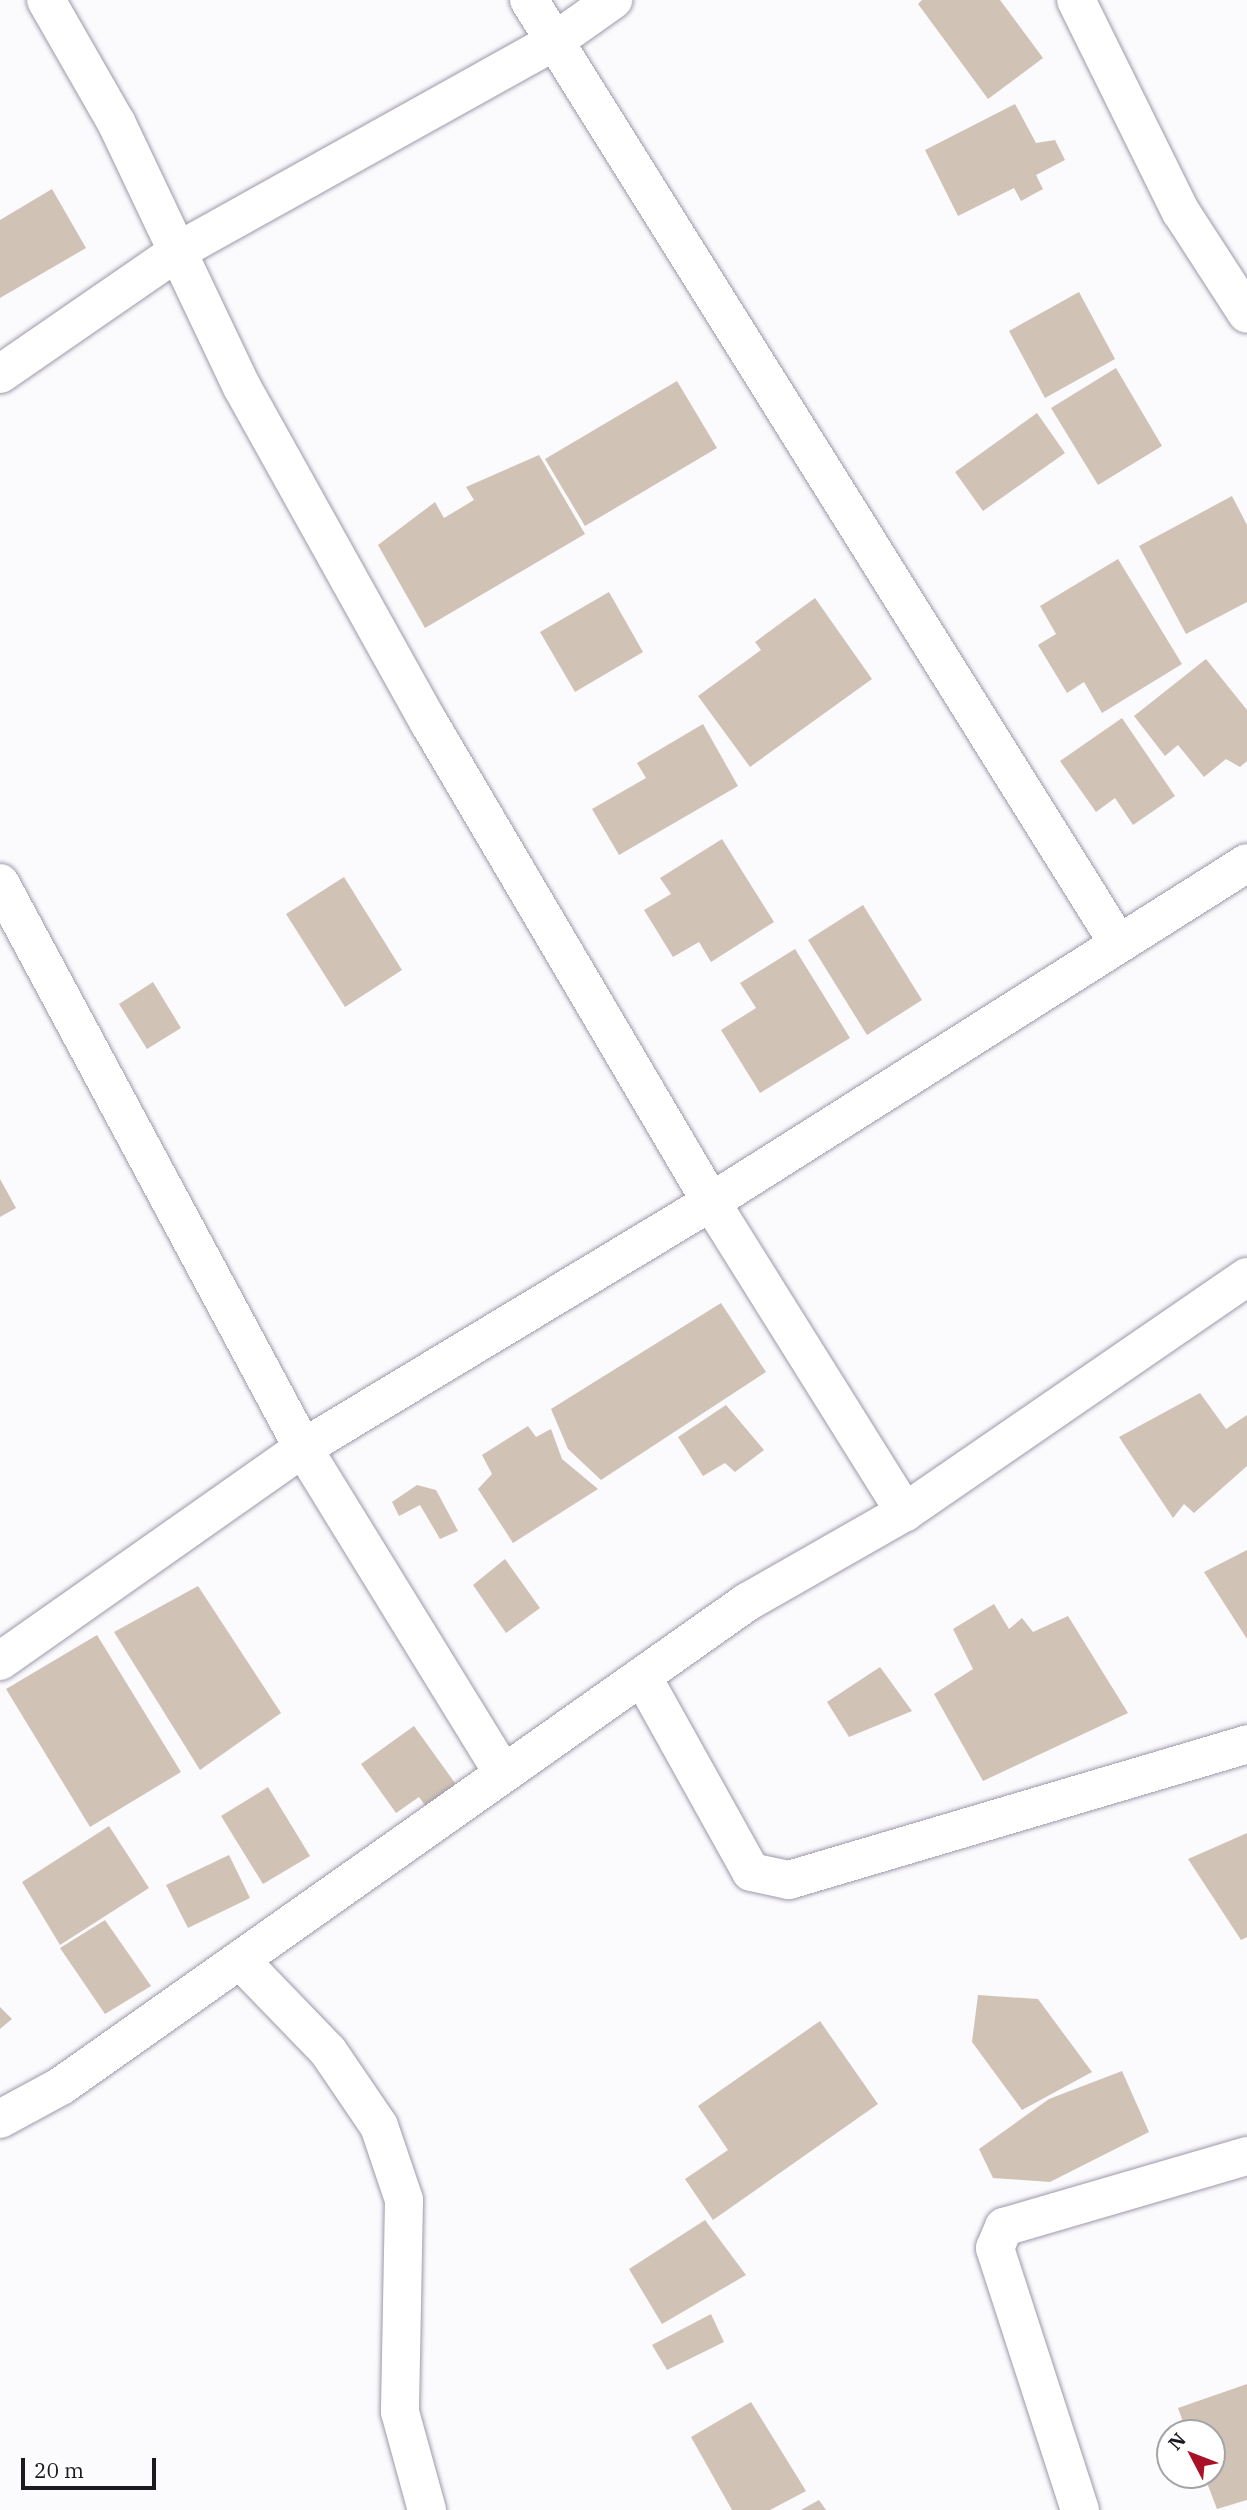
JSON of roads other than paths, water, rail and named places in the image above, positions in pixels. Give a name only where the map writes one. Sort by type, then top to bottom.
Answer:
[{"type":"street","points":[[46,0],[116,122],[242,387],[428,721],[711,1202],[905,1511]]},
{"type":"street","points":[[529,0],[552,43],[1118,943]]},
{"type":"street","points":[[0,374],[178,250],[552,43],[614,0]]},
{"type":"street","points":[[1076,0],[1181,212],[1247,314]]},
{"type":"street","points":[[0,1661],[303,1448],[711,1202],[1247,863]]},
{"type":"street","points":[[0,883],[303,1448],[502,1770]]},
{"type":"street","points":[[0,2119],[61,2086],[240,1961],[502,1770],[747,1602],[905,1511],[1247,1278]]},
{"type":"street","points":[[642,1676],[751,1872],[789,1880],[1247,1744]]},
{"type":"street","points":[[240,1961],[328,2051],[379,2126],[404,2200],[401,2412],[427,2510]]},
{"type":"street","points":[[1080,2510],[995,2248],[1004,2227],[1247,2157]]}]
